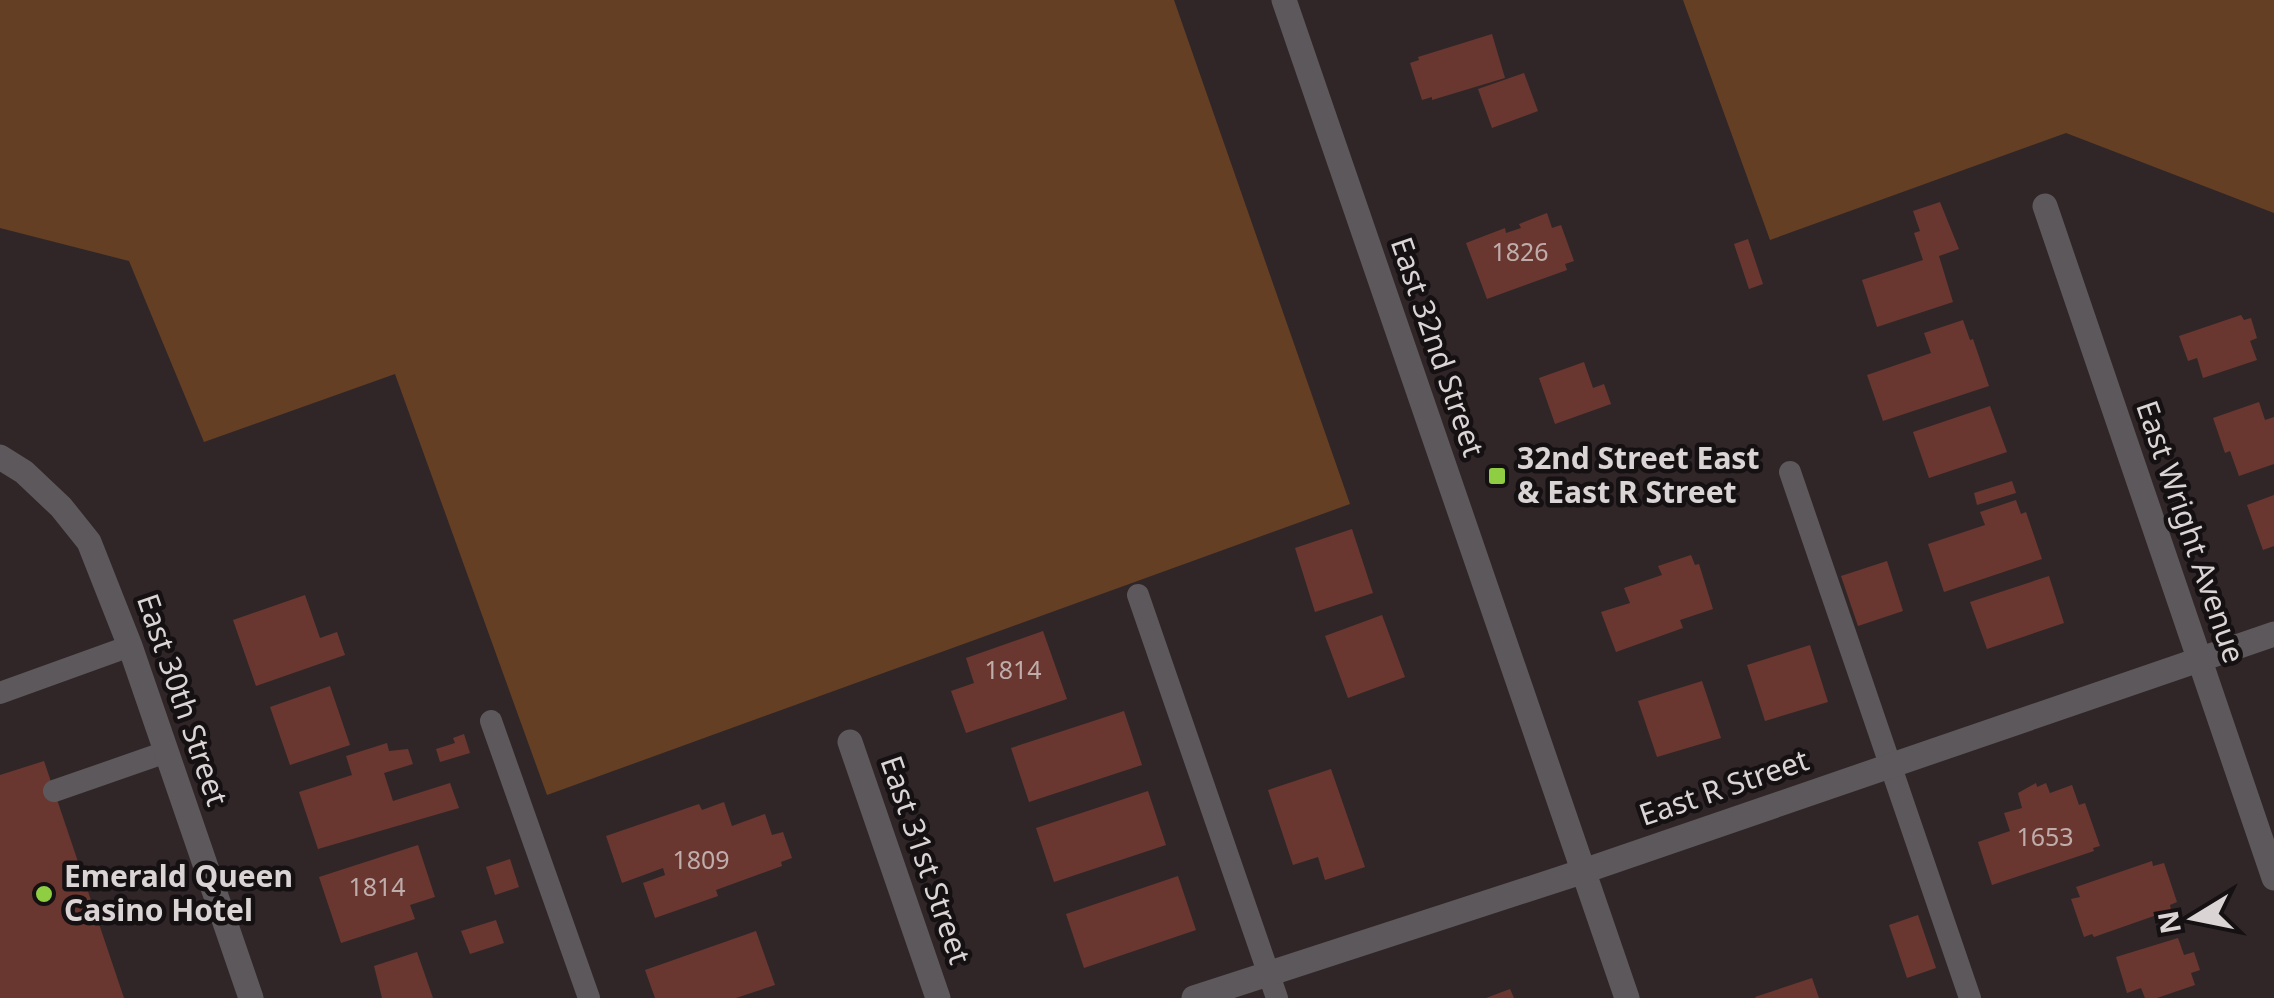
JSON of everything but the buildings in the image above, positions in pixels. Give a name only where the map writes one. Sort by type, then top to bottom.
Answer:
[{"type":"street","name":"East 32nd Street","points":[[1284,0],[1627,998]]},
{"type":"street","name":"East Wright Avenue","points":[[2045,206],[2274,878]]},
{"type":"street","name":"East 30th Street","points":[[0,457],[24,472],[61,507],[89,542],[130,646],[250,998]]},
{"type":"street","name":"East R Street","points":[[1194,998],[1584,870],[2274,634]]},
{"type":"street","name":"East 31st Street","points":[[850,742],[938,998]]},
{"type":"lane","points":[[1790,472],[1970,998]]},
{"type":"lane","points":[[1138,595],[1277,998]]},
{"type":"lane","points":[[5,683],[130,646]]},
{"type":"lane","points":[[492,721],[589,998]]},
{"type":"lane","points":[[54,791],[166,752]]},
{"type":"shaded area","points":[[0,0],[1174,0],[1350,504],[547,795],[395,374],[204,442],[129,261],[0,228]]},
{"type":"shaded area","points":[[1683,0],[2274,0],[2274,213],[2066,133],[1770,240]]},
{"type":"place","name":"32nd Street East & East R Street","points":[[1497,476]]},
{"type":"place","name":"Emerald Queen Casino Hotel","points":[[44,894]]}]
